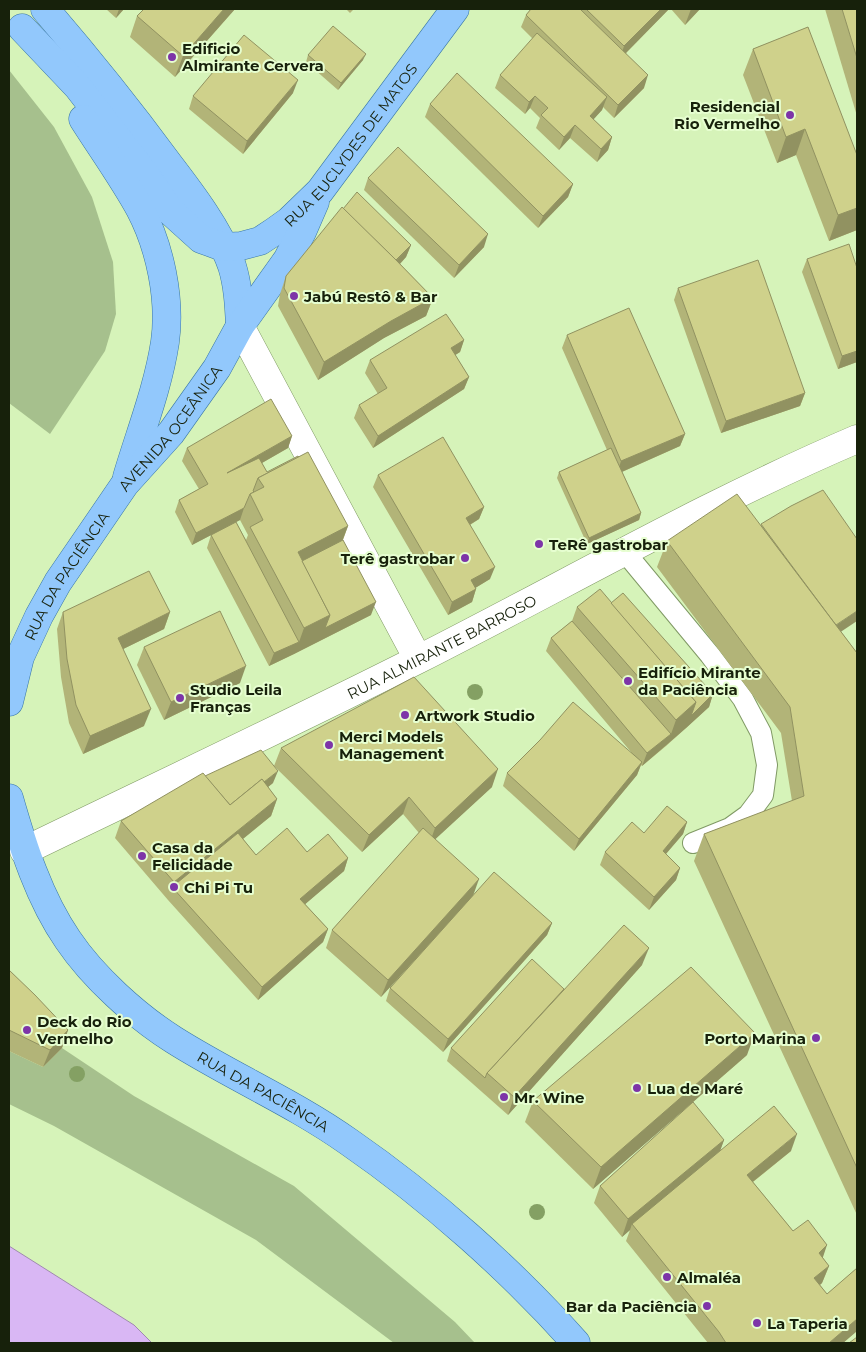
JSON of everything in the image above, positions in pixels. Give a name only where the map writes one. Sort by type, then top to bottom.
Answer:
[{"type":"main road","points":[[45,9],[155,145],[194,198],[223,247],[232,267],[237,290],[240,326]]},
{"type":"main road","name":"RUA EUCLYDES DE MATOS","points":[[223,247],[241,246],[260,241],[289,221],[320,191],[455,9]]},
{"type":"main road","points":[[15,20],[77,86],[145,174],[170,211],[201,239],[223,247]]},
{"type":"main road","name":"AVENIDA OCEÂNICA","points":[[15,20],[140,210],[156,250],[166,291],[165,341],[155,386],[125,484]]},
{"type":"main road","name":"AVENIDA OCEÂNICA","points":[[125,484],[171,433],[218,368],[240,326],[287,260],[320,191]]},
{"type":"main road","name":"RUA DA PACIÊNCIA","points":[[9,702],[20,657],[39,616],[58,582],[125,484]]},
{"type":"main road","name":"RUA DA PACIÊNCIA","points":[[9,798],[24,851],[47,902],[68,940],[98,977],[134,1011],[173,1040],[291,1106],[348,1141],[410,1187],[494,1259],[576,1343]]},
{"type":"street","points":[[240,326],[418,659]]},
{"type":"street","name":"RUA ALMIRANTE BARROSO","points":[[24,851],[418,659],[624,551],[810,459],[857,439]]},
{"type":"lane","points":[[624,551],[710,655],[743,699],[762,733],[767,765],[763,795],[748,815],[730,828],[693,842]]},
{"type":"green space","points":[[9,70],[54,127],[92,197],[113,262],[116,314],[105,351],[50,434],[9,403]]},
{"type":"green space","points":[[62,1048],[134,1096],[294,1186],[455,1322],[475,1343],[394,1343],[256,1240],[54,1126],[9,1104],[9,1051],[43,1067]]},
{"type":"shaded area","points":[[9,1246],[134,1325],[152,1343],[9,1343]]},
{"type":"building","points":[[144,9],[224,9],[183,56],[137,16]]},
{"type":"building","points":[[531,9],[580,9],[648,75],[618,105],[526,15]]},
{"type":"building","points":[[586,9],[661,9],[624,46]]},
{"type":"building","points":[[842,9],[857,9],[857,58]]},
{"type":"building","points":[[333,26],[366,54],[341,83],[308,55]]},
{"type":"building","points":[[808,27],[857,155],[857,208],[838,215],[805,129],[786,137],[753,49]]},
{"type":"building","points":[[537,33],[607,97],[590,116],[612,137],[601,149],[575,125],[564,137],[541,115],[548,108],[535,96],[529,102],[500,75]]},
{"type":"building","points":[[244,35],[298,80],[247,141],[193,96]]},
{"type":"building","points":[[457,73],[573,184],[543,216],[430,104]]},
{"type":"building","points":[[398,147],[488,234],[459,265],[368,178]]},
{"type":"building","points":[[357,192],[411,245],[396,260],[343,209]]},
{"type":"building","points":[[342,207],[433,298],[324,362],[284,288],[286,276]]},
{"type":"building","points":[[849,244],[857,268],[857,351],[842,356],[807,259]]},
{"type":"building","points":[[758,260],[805,393],[726,421],[678,288]]},
{"type":"building","points":[[629,308],[685,434],[621,461],[567,335]]},
{"type":"building","points":[[446,314],[464,340],[451,348],[469,377],[378,436],[359,405],[387,388],[370,360]]},
{"type":"building","points":[[271,399],[292,436],[227,473],[259,458],[267,472],[299,457],[258,478],[254,492],[250,494],[244,508],[196,533],[179,500],[208,484],[187,448]]},
{"type":"building","points":[[443,437],[484,507],[466,518],[495,567],[471,580],[476,589],[452,602],[378,475]]},
{"type":"building","points":[[611,448],[641,513],[589,538],[559,472]]},
{"type":"building","points":[[308,452],[348,526],[298,552],[330,615],[304,628],[250,527],[263,520],[250,494],[264,487],[258,478]]},
{"type":"building","points":[[823,490],[857,539],[857,611],[836,625],[761,524]]},
{"type":"building","name":"Porto Marina","points":[[737,494],[857,653],[857,1168],[704,834],[804,796],[790,707],[667,541]]},
{"type":"building","points":[[236,522],[299,642],[274,653],[211,535]]},
{"type":"building","points":[[343,540],[376,602],[325,628],[330,615],[302,561]]},
{"type":"building","points":[[149,571],[170,612],[118,638],[151,709],[90,736],[76,705],[67,659],[63,612]]},
{"type":"building","points":[[600,589],[696,702],[676,720],[577,607]]},
{"type":"building","points":[[623,593],[713,694],[691,716],[696,702],[611,603]]},
{"type":"building","points":[[220,611],[246,666],[171,702],[144,647]]},
{"type":"building","points":[[572,621],[671,734],[647,753],[551,638]]},
{"type":"building","points":[[414,677],[498,769],[435,828],[409,797],[369,835],[281,748]]},
{"type":"building","points":[[573,702],[642,762],[579,839],[507,773],[540,740]]},
{"type":"building","points":[[261,750],[278,771],[264,782],[262,779],[230,805],[205,776]]},
{"type":"building","points":[[203,773],[230,805],[262,779],[277,799],[174,882],[121,821]]},
{"type":"building","points":[[667,806],[687,822],[663,851],[680,868],[654,897],[605,852],[632,822],[644,833]]},
{"type":"building","points":[[287,828],[307,852],[328,834],[348,858],[300,899],[328,929],[262,987],[172,887],[238,833],[256,855]]},
{"type":"building","points":[[423,828],[479,879],[388,980],[332,930]]},
{"type":"building","points":[[494,872],[552,923],[448,1039],[390,988]]},
{"type":"building","points":[[624,925],[649,948],[514,1097],[487,1073]]},
{"type":"building","points":[[532,959],[564,989],[487,1073],[485,1078],[451,1048]]},
{"type":"building","name":"Lua de Maré","points":[[691,967],[755,1033],[601,1167],[533,1101]]},
{"type":"building","points":[[9,970],[68,1030],[50,1050],[9,1030]]},
{"type":"building","points":[[693,1102],[724,1140],[628,1219],[600,1186]]},
{"type":"building","points":[[774,1106],[797,1134],[747,1175],[793,1231],[808,1220],[827,1245],[819,1253],[829,1266],[814,1278],[827,1294],[857,1268],[857,1319],[829,1343],[726,1343],[632,1224]]},
{"type":"building","points":[[857,1337],[857,1343],[849,1343]]},
{"type":"place","name":"Edificio Almirante Cervera","points":[[172,57]]},
{"type":"place","name":"Residencial Rio Vermelho","points":[[790,115]]},
{"type":"place","name":"Jabú Restô & Bar","points":[[294,296]]},
{"type":"place","name":"TeRê gastrobar","points":[[539,544]]},
{"type":"place","name":"Terê gastrobar","points":[[465,558]]},
{"type":"place","name":"Edifício Mirante da Paciência","points":[[628,681]]},
{"type":"place","name":"Studio Leila Franças","points":[[180,698]]},
{"type":"place","name":"Artwork Studio","points":[[405,715]]},
{"type":"place","name":"Merci Models Management","points":[[329,745]]},
{"type":"place","name":"Casa da Felicidade","points":[[142,856]]},
{"type":"place","name":"Chi Pi Tu","points":[[174,887]]},
{"type":"place","name":"Deck do Rio Vermelho","points":[[27,1030]]},
{"type":"place","name":"Porto Marina","points":[[816,1038]]},
{"type":"place","name":"Lua de Maré","points":[[637,1088]]},
{"type":"place","name":"Mr. Wine","points":[[504,1097]]},
{"type":"place","name":"Almaléa","points":[[667,1277]]},
{"type":"place","name":"Bar da Paciência","points":[[707,1306]]},
{"type":"place","name":"La Taperia","points":[[757,1323]]}]
